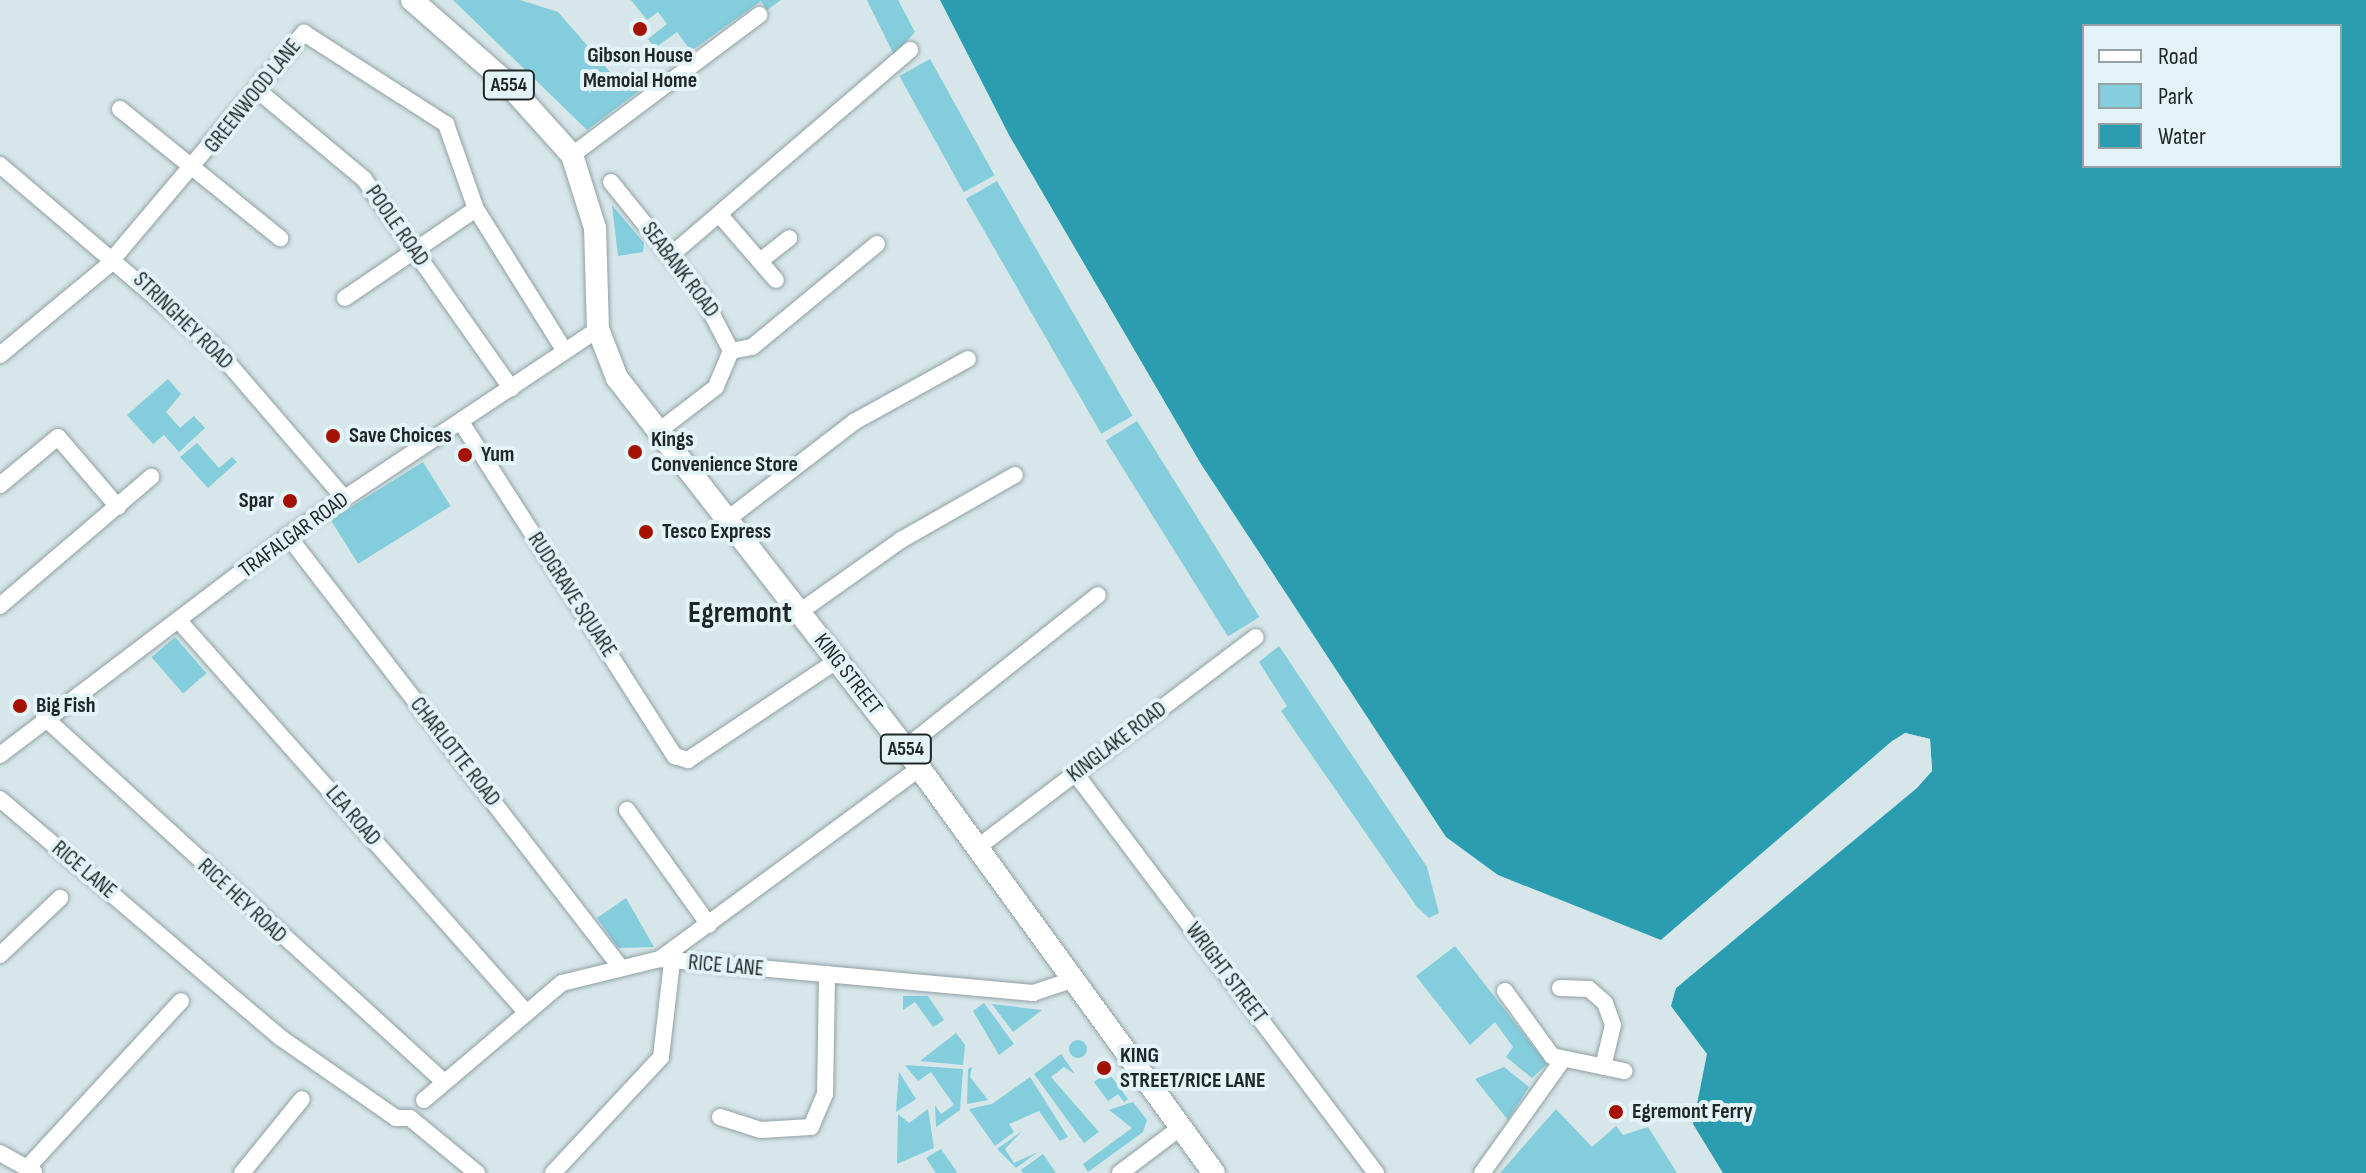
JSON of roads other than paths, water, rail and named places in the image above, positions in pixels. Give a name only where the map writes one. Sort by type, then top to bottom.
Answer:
[{"type":"main road","name":"A554","points":[[412,0],[508,84],[572,155]]},
{"type":"main road","name":"KING STREET","points":[[572,155],[587,187],[598,329],[617,378],[905,748],[1214,1173]]},
{"type":"street","points":[[572,155],[759,15]]},
{"type":"street","name":"GREENWOOD LANE","points":[[0,355],[114,257],[195,169],[289,44],[304,33],[325,40],[446,124],[476,209],[564,350]]},
{"type":"street","points":[[671,255],[910,50]]},
{"type":"street","name":"POOLE ROAD","points":[[256,89],[364,179],[511,388]]},
{"type":"street","points":[[120,109],[280,238]]},
{"type":"street","name":"STRINGHEY ROAD","points":[[1,169],[114,257],[216,349],[344,498]]},
{"type":"street","name":"SEABANK ROAD","points":[[611,182],[671,255],[724,328],[731,351]]},
{"type":"street","points":[[345,298],[476,209]]},
{"type":"street","points":[[719,214],[776,280]]},
{"type":"street","points":[[760,261],[789,238]]},
{"type":"street","points":[[660,430],[716,387],[731,351],[752,347],[877,244]]},
{"type":"street","name":"TRAFALGAR ROAD","points":[[0,755],[44,717],[180,622],[288,536],[598,329]]},
{"type":"street","points":[[729,518],[854,422],[968,359]]},
{"type":"street","name":"RUDGRAVE SQUARE","points":[[461,422],[675,756],[688,760],[838,660]]},
{"type":"street","points":[[0,485],[58,437],[118,507]]},
{"type":"street","points":[[798,613],[901,540],[1015,475]]},
{"type":"street","points":[[0,606],[151,477]]},
{"type":"street","name":"CHARLOTTE ROAD","points":[[288,536],[621,968]]},
{"type":"street","points":[[905,748],[1098,595]]},
{"type":"street","name":"LEA ROAD","points":[[180,622],[525,1011]]},
{"type":"street","name":"KINGLAKE ROAD","points":[[978,847],[1256,637]]},
{"type":"street","name":"RICE HEY ROAD","points":[[44,717],[443,1081]]},
{"type":"street","points":[[553,1173],[661,1057],[666,960],[920,768]]},
{"type":"street","name":"WRIGHT STREET","points":[[1075,773],[1376,1173]]},
{"type":"street","name":"RICE LANE","points":[[0,799],[281,1038],[396,1118],[410,1118],[477,1173]]},
{"type":"street","points":[[627,810],[709,925]]},
{"type":"street","points":[[0,955],[60,898]]},
{"type":"street","name":"RICE LANE","points":[[424,1100],[525,1011],[562,983],[621,968],[666,960],[1033,993],[1072,980]]},
{"type":"street","points":[[720,1117],[761,1130],[811,1127],[825,1094],[827,974]]},
{"type":"street","points":[[1560,988],[1589,989],[1605,1003],[1613,1025],[1603,1067]]},
{"type":"street","points":[[1505,991],[1541,1045],[1562,1061],[1624,1071]]},
{"type":"street","points":[[0,1153],[31,1170],[181,1001]]},
{"type":"street","points":[[1482,1173],[1562,1061]]},
{"type":"street","points":[[242,1173],[302,1099]]},
{"type":"street","points":[[1120,1173],[1180,1128]]},
{"type":"water","points":[[940,0],[2366,0],[2366,1173],[1723,1173],[1693,1124],[1707,1054],[1671,1006],[1676,988],[1917,788],[1932,771],[1930,739],[1905,733],[1892,741],[1661,940],[1498,875],[1446,837],[1201,464],[1009,135]]},
{"type":"place","name":"Gibson House Memoial Home","points":[[640,29]]},
{"type":"place","name":"Save Choices","points":[[333,436]]},
{"type":"place","name":"Kings Convenience Store","points":[[635,452]]},
{"type":"place","name":"Yum","points":[[465,455]]},
{"type":"place","name":"Spar","points":[[290,501]]},
{"type":"place","name":"Tesco Express","points":[[646,532]]},
{"type":"place","name":"Big Fish","points":[[20,706]]},
{"type":"place","name":"KING STREET/RICE LANE","points":[[1104,1068]]},
{"type":"place","name":"Egremont Ferry","points":[[1616,1112]]},
{"type":"district","name":"Egremont","points":[[740,613]]}]
